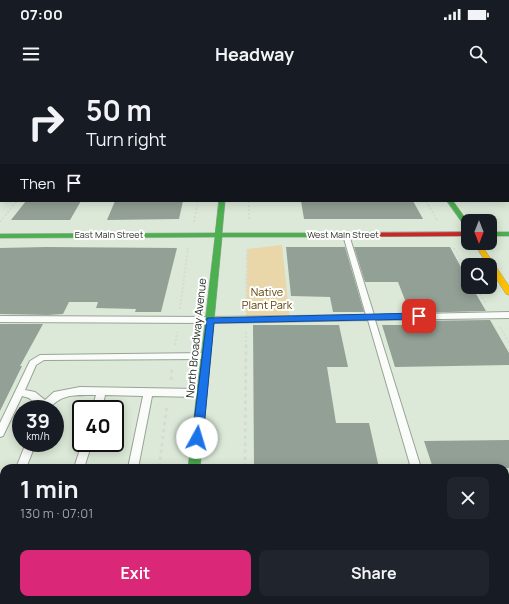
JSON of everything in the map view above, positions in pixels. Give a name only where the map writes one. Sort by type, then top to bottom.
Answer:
[{"type":"street","name":"North Broadway Avenue","points":[[194,464],[222,202]]},
{"type":"street","points":[[451,202],[461,218]]},
{"type":"street","name":"West Main Street","points":[[218,235],[461,234]]},
{"type":"street","points":[[497,234],[509,234]]},
{"type":"street","name":"East Main Street","points":[[0,236],[218,235]]},
{"type":"street","points":[[482,250],[509,292]]},
{"type":"lane","points":[[346,235],[415,464]]},
{"type":"lane","points":[[0,319],[210,320],[509,315]]},
{"type":"lane","points":[[0,433],[33,362],[43,357],[206,356]]},
{"type":"lane","points":[[52,400],[57,395],[80,390],[202,392]]},
{"type":"lane","points":[[100,400],[102,391]]},
{"type":"lane","points":[[19,392],[32,395],[37,400]]},
{"type":"lane","points":[[133,464],[148,392]]},
{"type":"lane","points":[[23,464],[27,452]]},
{"type":"lane","points":[[80,464],[83,452]]},
{"type":"path","points":[[0,222],[16,202]]},
{"type":"path","points":[[160,464],[190,235],[198,202]]},
{"type":"path","points":[[245,464],[247,249],[249,202]]},
{"type":"green space","name":"Native Plant Park","points":[[282,245],[290,321],[246,319],[247,249]]},
{"type":"building","points":[[25,202],[80,202],[70,220],[11,220]]},
{"type":"building","points":[[115,202],[183,202],[179,219],[107,220]]},
{"type":"building","points":[[301,202],[414,202],[423,219],[304,219]]},
{"type":"building","points":[[286,247],[345,247],[364,312],[333,312],[330,297],[291,296]]},
{"type":"building","points":[[354,247],[450,247],[461,267],[461,294],[476,294],[486,311],[410,313],[398,282],[365,282]]},
{"type":"building","points":[[0,248],[177,248],[161,312],[135,312],[136,309],[96,308],[98,302],[69,302],[63,314],[48,315],[0,314]]},
{"type":"building","points":[[490,320],[509,353],[509,365],[395,367],[382,325],[415,325],[413,321]]},
{"type":"building","points":[[0,324],[43,324],[20,366],[22,366],[0,411]]},
{"type":"building","points":[[253,325],[339,325],[348,367],[327,367],[336,423],[369,423],[378,464],[254,464]]},
{"type":"building","points":[[509,440],[509,464],[432,464],[424,441]]},
{"type":"traffic: fast","points":[[194,464],[222,202]]},
{"type":"traffic: fast","points":[[451,202],[461,217]]},
{"type":"traffic: fast","points":[[497,234],[509,234]]},
{"type":"traffic: fast","points":[[0,236],[311,235]]},
{"type":"traffic: slow","points":[[482,250],[509,292]]},
{"type":"traffic: jam","points":[[311,235],[461,234]]},
{"type":"route","points":[[197,438],[210,320],[419,316]]}]
